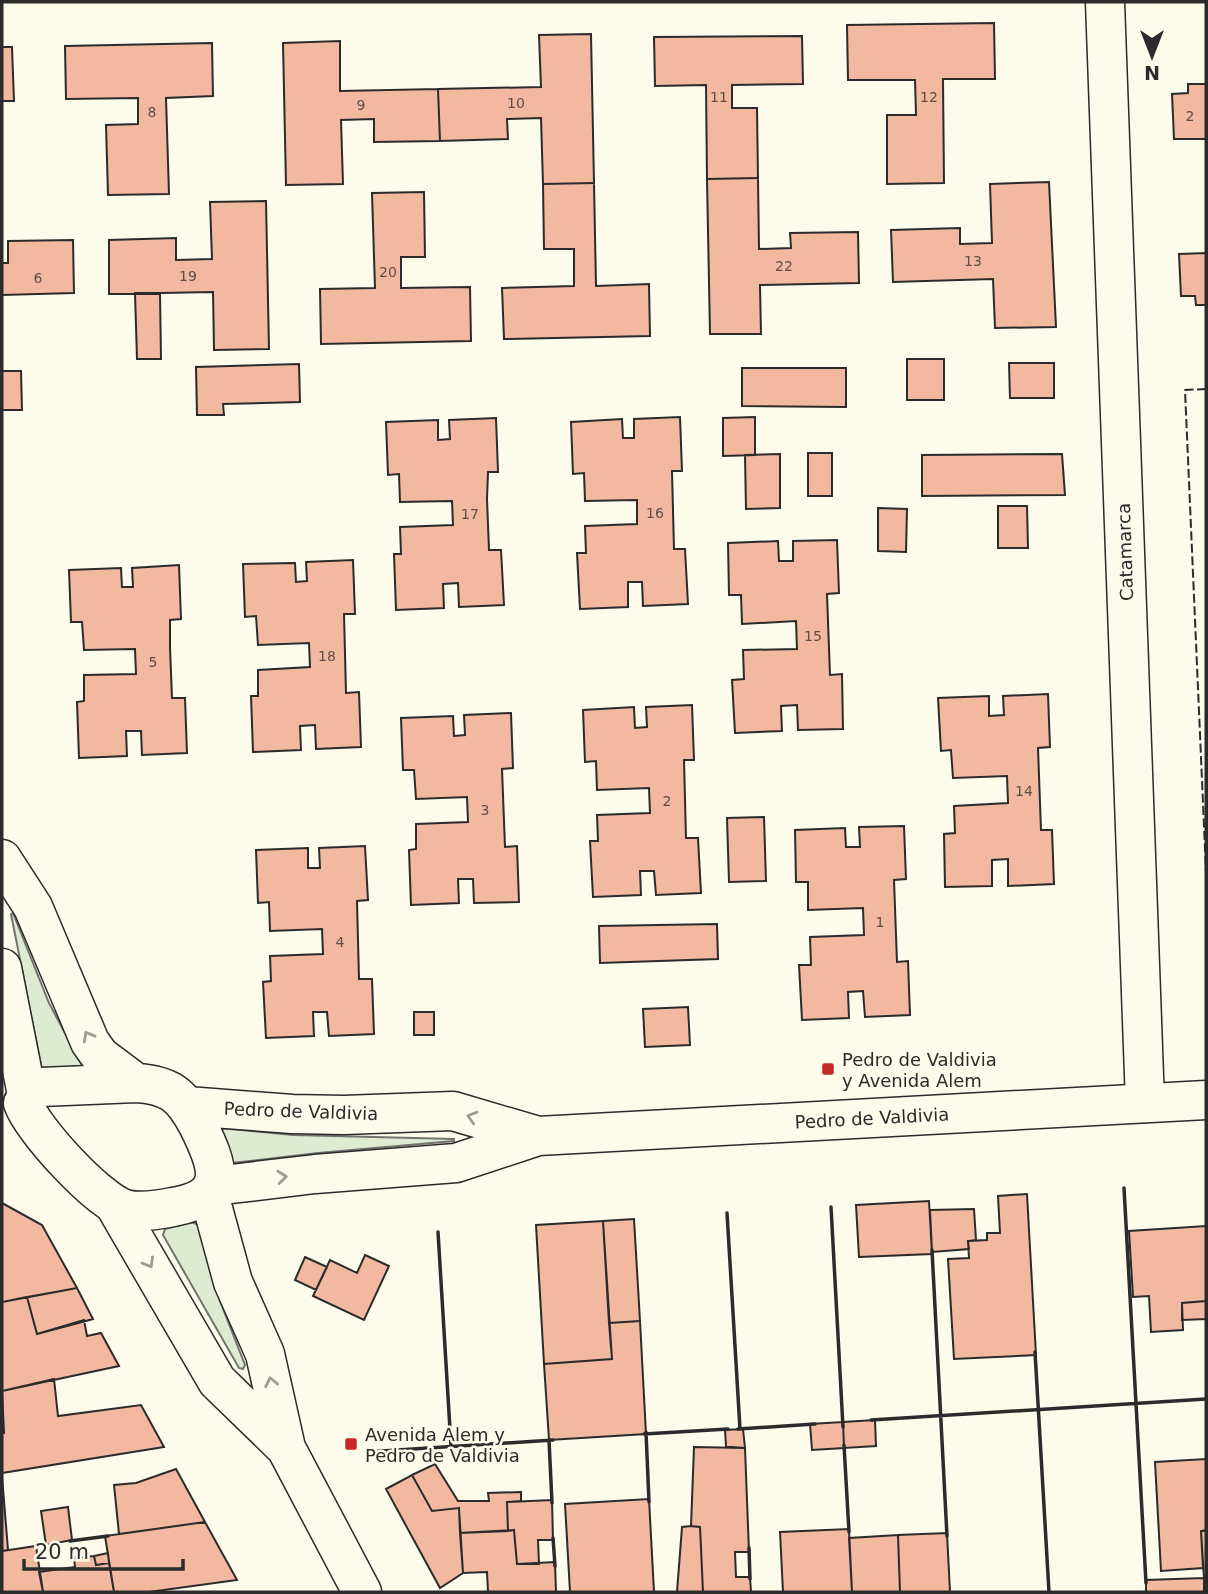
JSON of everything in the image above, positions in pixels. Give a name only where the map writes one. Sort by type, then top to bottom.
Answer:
[{"type":"street","name":"Catamarca","points":[[1105,2],[1145,1103]]},
{"type":"street","points":[[2,859],[33,907],[90,1042],[106,1061],[136,1083]]},
{"type":"street","points":[[2,968],[17,1101],[68,1163],[90,1186],[114,1204],[217,1381],[286,1448]]},
{"type":"street","points":[[17,1101],[41,1087],[136,1083],[158,1084],[174,1093],[187,1106],[212,1160],[216,1176],[212,1190],[233,1282],[265,1354],[286,1448],[362,1592]]},
{"type":"street","name":"Pedro de Valdivia","points":[[114,1204],[126,1209],[149,1211],[196,1202],[212,1190],[304,1175],[456,1163],[538,1136],[1206,1100]]},
{"type":"street","name":"Pedro de Valdivia","points":[[187,1106],[292,1114],[453,1111],[538,1136]]},
{"type":"green space","points":[[13,913],[49,1003],[83,1067],[42,1070],[11,914]]},
{"type":"green space","points":[[220,1128],[293,1135],[454,1141],[232,1163]]},
{"type":"green space","points":[[191,1222],[199,1225],[220,1301],[245,1365],[243,1369],[239,1368],[163,1235],[165,1229]]},
{"type":"building","points":[[994,23],[995,79],[943,79],[944,183],[887,184],[887,115],[916,115],[915,80],[848,80],[847,25]]},
{"type":"building","points":[[591,34],[594,183],[543,184],[541,118],[507,119],[508,139],[440,141],[438,89],[541,87],[539,35]]},
{"type":"building","points":[[802,36],[803,84],[732,85],[732,108],[757,108],[758,178],[707,179],[706,85],[655,86],[654,37]]},
{"type":"building","points":[[340,41],[340,91],[438,89],[440,141],[374,142],[374,119],[341,120],[343,184],[286,185],[283,43]]},
{"type":"building","points":[[212,43],[213,96],[166,98],[169,194],[108,195],[106,125],[138,124],[138,98],[66,99],[65,46]]},
{"type":"building","points":[[2,47],[12,47],[14,101],[2,101]]},
{"type":"building","points":[[1188,84],[1206,84],[1206,139],[1174,139],[1172,94],[1188,93]]},
{"type":"building","points":[[758,178],[759,249],[791,248],[790,233],[858,232],[859,283],[760,285],[761,334],[710,334],[707,179]]},
{"type":"building","points":[[1049,182],[1056,327],[995,328],[993,279],[893,282],[891,230],[960,228],[960,244],[992,243],[990,184]]},
{"type":"building","points":[[594,183],[596,286],[649,284],[650,336],[504,339],[502,288],[574,286],[574,249],[544,249],[543,184]]},
{"type":"building","points":[[424,192],[425,257],[401,257],[401,288],[470,287],[471,341],[321,344],[320,289],[375,288],[372,193]]},
{"type":"building","points":[[266,201],[269,349],[214,350],[213,292],[109,294],[109,240],[176,238],[176,260],[212,259],[210,202]]},
{"type":"building","points":[[73,240],[74,293],[2,295],[2,263],[8,263],[8,241]]},
{"type":"building","points":[[1206,253],[1206,305],[1196,305],[1195,296],[1181,296],[1179,254]]},
{"type":"building","points":[[135,293],[160,293],[161,359],[137,359]]},
{"type":"building","points":[[907,359],[944,359],[944,400],[907,400]]},
{"type":"building","points":[[1009,363],[1054,363],[1054,398],[1010,398]]},
{"type":"building","points":[[299,364],[300,402],[223,404],[224,415],[197,415],[196,367]]},
{"type":"building","points":[[742,368],[846,368],[846,407],[742,406]]},
{"type":"building","points":[[2,371],[21,371],[22,410],[2,410]]},
{"type":"building","points":[[680,417],[682,471],[672,471],[674,549],[685,549],[688,604],[643,606],[642,582],[628,582],[628,607],[580,609],[577,553],[586,553],[585,526],[637,524],[637,500],[585,501],[584,473],[573,474],[571,422],[622,419],[623,438],[634,438],[634,419]]},
{"type":"building","points":[[755,417],[755,455],[723,456],[723,418]]},
{"type":"building","points":[[496,418],[498,472],[488,472],[489,550],[501,550],[504,605],[459,607],[458,583],[443,584],[444,608],[396,610],[394,554],[401,554],[400,527],[453,525],[452,501],[400,502],[399,474],[388,475],[386,422],[438,420],[438,440],[450,439],[449,420]]},
{"type":"building","points":[[808,453],[832,453],[832,496],[808,496]]},
{"type":"building","points":[[780,454],[780,508],[746,509],[745,455]]},
{"type":"building","points":[[1062,454],[1065,495],[922,496],[922,455]]},
{"type":"building","points":[[998,506],[1027,506],[1028,548],[998,548]]},
{"type":"building","points":[[878,508],[907,509],[906,552],[878,551]]},
{"type":"building","points":[[837,540],[839,593],[827,594],[830,675],[842,674],[843,729],[798,730],[797,705],[781,706],[782,731],[735,733],[732,680],[744,679],[743,650],[797,649],[796,621],[742,624],[741,595],[729,595],[728,543],[778,541],[779,561],[793,561],[793,541]]},
{"type":"building","points":[[353,560],[355,614],[344,614],[346,693],[359,692],[361,747],[316,749],[315,725],[300,726],[301,750],[253,752],[251,696],[258,696],[258,670],[310,667],[309,643],[258,645],[256,616],[245,617],[243,564],[295,563],[296,582],[307,581],[306,562]]},
{"type":"building","points":[[179,565],[181,619],[170,620],[172,698],[185,698],[187,753],[142,755],[141,731],[126,731],[127,756],[79,758],[77,702],[84,701],[84,675],[136,674],[135,649],[84,650],[82,622],[71,622],[69,570],[121,568],[122,587],[133,587],[132,568]]},
{"type":"building","points":[[1048,694],[1050,747],[1038,748],[1041,830],[1052,830],[1054,884],[1008,886],[1008,859],[992,860],[992,886],[945,887],[944,834],[955,833],[954,806],[1008,803],[1007,776],[953,778],[951,750],[941,751],[938,698],[989,696],[989,716],[1004,715],[1003,696]]},
{"type":"building","points":[[692,705],[694,760],[684,760],[686,838],[698,838],[701,893],[656,895],[654,871],[640,871],[641,895],[593,897],[590,841],[598,841],[597,815],[650,813],[649,788],[597,790],[596,761],[585,762],[583,710],[634,707],[635,728],[647,727],[646,707]]},
{"type":"building","points":[[511,713],[513,768],[502,769],[505,847],[517,846],[519,902],[474,903],[473,879],[458,879],[459,903],[411,905],[409,850],[416,849],[416,824],[468,822],[467,797],[416,799],[414,770],[403,770],[401,718],[453,716],[454,736],[465,735],[464,715]]},
{"type":"building","points":[[764,817],[766,881],[729,882],[727,818]]},
{"type":"building","points":[[904,826],[906,879],[894,880],[897,962],[908,961],[910,1015],[865,1017],[863,991],[848,992],[849,1018],[802,1020],[799,965],[811,965],[810,937],[864,935],[863,908],[808,910],[808,882],[796,882],[795,830],[845,828],[846,847],[860,847],[859,827]]},
{"type":"building","points":[[365,846],[368,900],[357,901],[359,979],[372,979],[374,1034],[329,1036],[327,1012],[313,1012],[314,1036],[266,1038],[263,982],[271,981],[270,956],[323,954],[322,929],[270,931],[269,902],[258,903],[256,850],[308,848],[308,868],[320,868],[319,848]]},
{"type":"building","points":[[717,924],[718,959],[600,963],[599,926]]},
{"type":"building","points":[[688,1007],[690,1045],[645,1047],[643,1009]]},
{"type":"building","points":[[414,1012],[434,1012],[434,1035],[414,1035]]},
{"type":"building","points":[[1027,1194],[1036,1355],[954,1359],[948,1259],[969,1258],[968,1241],[987,1240],[987,1233],[1000,1233],[998,1196]]},
{"type":"building","points":[[929,1201],[932,1254],[859,1257],[856,1205]]},
{"type":"building","points":[[2,1203],[42,1225],[77,1288],[2,1302]]},
{"type":"building","points":[[974,1209],[976,1240],[968,1241],[969,1249],[932,1252],[930,1210]]},
{"type":"building","points":[[634,1219],[640,1321],[609,1323],[603,1221]]},
{"type":"building","points":[[603,1221],[612,1359],[544,1364],[536,1225]]},
{"type":"building","points":[[1206,1226],[1206,1301],[1182,1303],[1183,1330],[1151,1332],[1149,1296],[1133,1297],[1129,1231]]},
{"type":"building","points":[[365,1255],[389,1266],[364,1320],[313,1296],[330,1260],[357,1273]]},
{"type":"building","points":[[305,1257],[327,1267],[316,1290],[295,1280]]},
{"type":"building","points":[[77,1288],[93,1319],[37,1334],[27,1297]]},
{"type":"building","points":[[27,1297],[37,1334],[84,1320],[87,1336],[101,1333],[119,1366],[2,1391],[2,1302]]},
{"type":"building","points":[[1206,1301],[1206,1319],[1182,1320],[1182,1303]]},
{"type":"building","points":[[640,1321],[646,1434],[549,1440],[544,1364],[612,1359],[609,1323]]},
{"type":"building","points":[[54,1379],[58,1416],[141,1405],[164,1447],[2,1473],[2,1391]]},
{"type":"building","points":[[875,1420],[876,1446],[844,1448],[843,1422]]},
{"type":"building","points":[[843,1422],[844,1448],[812,1450],[810,1424]]},
{"type":"building","points":[[743,1429],[745,1448],[726,1447],[725,1430]]},
{"type":"building","points":[[694,1447],[745,1448],[749,1552],[735,1552],[736,1577],[750,1577],[751,1592],[703,1592],[700,1527],[691,1526]]},
{"type":"building","points":[[1206,1459],[1206,1530],[1201,1531],[1203,1568],[1161,1571],[1155,1462]]},
{"type":"building","points":[[435,1464],[458,1501],[489,1501],[488,1493],[521,1492],[521,1501],[507,1502],[508,1531],[460,1533],[459,1508],[432,1511],[412,1475]]},
{"type":"building","points":[[176,1469],[205,1522],[119,1534],[114,1485],[136,1483]]},
{"type":"building","points":[[412,1475],[432,1511],[459,1508],[463,1573],[440,1588],[386,1489]]},
{"type":"building","points":[[2,1476],[8,1550],[2,1551]]},
{"type":"building","points":[[649,1499],[654,1592],[570,1592],[565,1504]]},
{"type":"building","points":[[552,1500],[553,1540],[538,1540],[539,1564],[517,1564],[514,1530],[508,1531],[507,1502]]},
{"type":"building","points":[[68,1507],[72,1540],[46,1545],[41,1511]]},
{"type":"building","points":[[205,1522],[237,1580],[149,1592],[114,1592],[105,1536]]},
{"type":"building","points":[[682,1527],[700,1527],[703,1592],[677,1592]]},
{"type":"building","points":[[849,1529],[852,1592],[783,1592],[780,1532]]},
{"type":"building","points":[[514,1530],[517,1564],[555,1562],[556,1592],[488,1592],[487,1572],[463,1573],[460,1533]]},
{"type":"building","points":[[1206,1530],[1206,1578],[1204,1578],[1201,1531]]},
{"type":"building","points":[[947,1533],[950,1592],[900,1592],[898,1535]]},
{"type":"building","points":[[898,1535],[900,1592],[852,1592],[849,1538]]},
{"type":"building","points":[[36,1546],[43,1592],[2,1592],[2,1551]]},
{"type":"building","points":[[108,1553],[109,1563],[96,1565],[94,1556]]},
{"type":"building","points":[[94,1556],[96,1565],[109,1563],[114,1592],[43,1592],[39,1572],[75,1567],[74,1558]]},
{"type":"building","points":[[1204,1578],[1204,1592],[1146,1592],[1146,1580]]},
{"type":"fence","points":[[1206,389],[1185,390],[1206,872]]},
{"type":"wall","points":[[1124,1188],[1146,1583]]},
{"type":"wall","points":[[831,1207],[843,1427]]},
{"type":"wall","points":[[727,1213],[740,1429]]},
{"type":"wall","points":[[438,1232],[451,1446]]},
{"type":"wall","points":[[932,1250],[947,1536]]},
{"type":"wall","points":[[1035,1352],[1049,1592]]},
{"type":"wall","points":[[871,1420],[1206,1399]]},
{"type":"wall","points":[[738,1429],[815,1424]]},
{"type":"wall","points":[[644,1434],[728,1429]]},
{"type":"wall","points":[[646,1432],[649,1502]]},
{"type":"wall","points":[[549,1440],[552,1503]]},
{"type":"wall","points":[[366,1452],[553,1440]]},
{"type":"wall","points":[[844,1445],[849,1532]]},
{"type":"wall","points":[[70,1541],[108,1536]]},
{"type":"wall","points":[[553,1538],[555,1566]]},
{"type":"wall","points":[[749,1548],[750,1579]]},
{"type":"place","name":"Pedro de Valdivia y Avenida Alem","points":[[828,1069]]},
{"type":"place","name":"Avenida Alem y Pedro de Valdivia","points":[[351,1444]]}]
